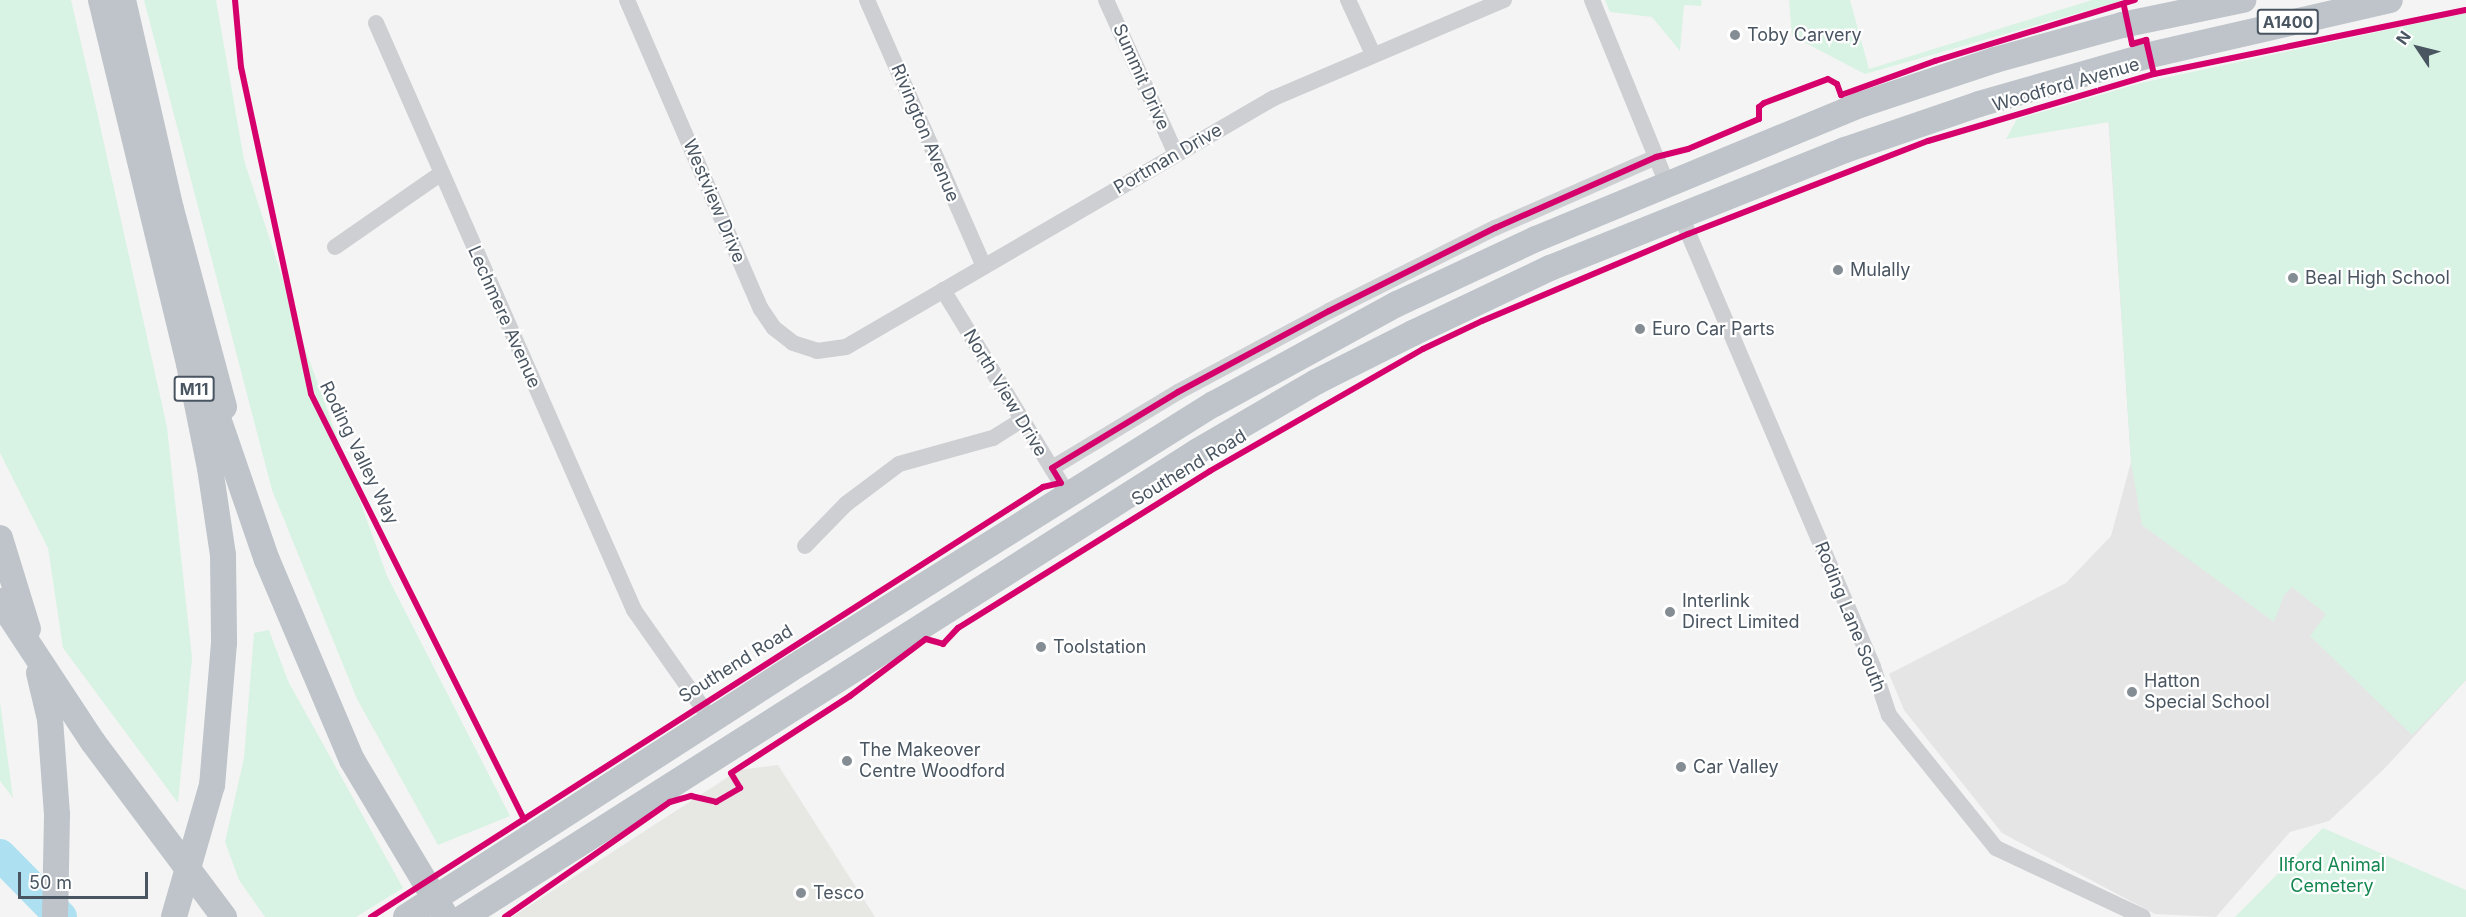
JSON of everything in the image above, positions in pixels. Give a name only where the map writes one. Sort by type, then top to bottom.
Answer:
[{"type":"highway","name":"M11","points":[[101,0],[189,364],[210,468],[223,555],[224,643],[212,785],[174,917]]},
{"type":"highway","name":"M11","points":[[123,0],[171,209],[267,560]]},
{"type":"highway","name":"A1400","points":[[1667,184],[1860,105],[1995,60],[2122,26],[2175,5],[2242,0]]},
{"type":"highway","points":[[2175,5],[2202,25],[2322,0]]},
{"type":"highway","points":[[2354,0],[2385,1]]},
{"type":"highway","name":"Woodford Avenue","points":[[1680,214],[1845,150],[1979,104],[2170,50],[2385,1]]},
{"type":"highway","points":[[2170,50],[2175,5]]},
{"type":"highway","name":"M11","points":[[112,48],[195,351],[267,560],[352,760],[384,817],[446,917]]},
{"type":"highway","name":"Southend Road","points":[[406,917],[1214,404],[1387,310],[1536,238],[1667,184]]},
{"type":"highway","name":"Southend Road","points":[[464,917],[1052,542],[1316,382],[1550,268],[1680,214]]},
{"type":"highway","points":[[0,538],[50,719],[57,815],[55,917]]},
{"type":"highway","points":[[0,601],[93,742],[224,917]]},
{"type":"street","name":"Westview Drive","points":[[627,0],[760,309],[774,328],[792,344],[817,351],[846,347]]},
{"type":"street","name":"Rivington Avenue","points":[[867,0],[984,266]]},
{"type":"street","name":"Summit Drive","points":[[1106,0],[1176,154]]},
{"type":"street","points":[[1348,0],[1373,54]]},
{"type":"street","name":"Portman Drive","points":[[846,347],[1274,98],[1504,0]]},
{"type":"street","points":[[1592,0],[1667,184]]},
{"type":"street","name":"Lechmere Avenue","points":[[376,23],[440,174],[634,610],[712,721]]},
{"type":"street","points":[[1052,468],[1178,392],[1329,311],[1495,228],[1656,157]]},
{"type":"street","points":[[335,248],[440,174]]},
{"type":"street","name":"Roding Lane South","points":[[1680,214],[1869,657],[1889,715],[1996,848],[2143,917]]},
{"type":"street","name":"North View Drive","points":[[943,290],[1068,495]]},
{"type":"street","points":[[805,546],[846,504],[899,464],[993,438],[1022,420]]},
{"type":"shaded area","name":"Hatton Special School","points":[[2107,100],[2466,680],[2385,768],[2329,821],[2290,832],[2216,917],[2155,914],[2002,833],[1904,710],[1889,674],[2066,583],[2111,536],[2131,462]]},
{"type":"shaded area","points":[[778,765],[875,917],[512,917],[739,770]]},
{"type":"green space","points":[[0,0],[71,0],[167,427],[192,658],[178,803],[63,648],[48,548],[0,453]]},
{"type":"green space","points":[[144,0],[216,0],[244,160],[305,348],[387,576],[510,816],[438,845],[357,699],[272,490]]},
{"type":"green space","points":[[1605,0],[1701,0],[1702,2],[1701,6],[1684,5],[1680,51],[1652,17],[1610,12]]},
{"type":"green space","points":[[1789,0],[1850,0],[1869,69],[2092,0],[2124,0],[1865,74],[1792,36]]},
{"type":"green space","name":"Beal High School","points":[[2466,13],[2466,680],[2412,735],[2310,636],[2326,614],[2292,587],[2284,595],[2274,622],[2142,525],[2131,462],[2109,122],[2006,139],[2017,119],[2141,83]]},
{"type":"green space","points":[[269,630],[288,681],[403,888],[356,917],[265,917],[239,880],[225,842],[244,758],[254,633]]},
{"type":"green space","points":[[0,702],[13,798],[0,781]]},
{"type":"green space","name":"Ilford Animal Cemetery","points":[[2323,828],[2466,890],[2466,917],[2235,917]]},
{"type":"waterway","points":[[0,855],[61,917]]},
{"type":"cycle path","name":"Roding Valley Way","points":[[235,0],[241,67],[311,394],[524,820]]},
{"type":"cycle path","points":[[371,917],[1043,487],[1061,483],[1052,468],[1178,392],[1329,311],[1495,228],[1656,157],[1688,149],[1759,119],[1759,107],[1764,103],[1828,79],[1837,84],[1841,95],[1935,61],[2135,0]]},
{"type":"cycle path","points":[[2124,6],[2132,44],[2146,40],[2154,74]]},
{"type":"cycle path","points":[[505,917],[670,802],[691,796],[716,802],[740,788],[731,773],[850,696],[926,639],[943,644],[958,628],[1210,471],[1423,349],[1482,321],[1688,234],[1928,141],[2154,74],[2466,10]]},
{"type":"place","name":"Toby Carvery","points":[[1735,35]]},
{"type":"place","name":"Mulally","points":[[1838,270]]},
{"type":"place","name":"Beal High School","points":[[2293,278]]},
{"type":"place","name":"Euro Car Parts","points":[[1640,329]]},
{"type":"place","name":"Interlink Direct Limited","points":[[1670,612]]},
{"type":"place","name":"Toolstation","points":[[1041,647]]},
{"type":"place","name":"Hatton Special School","points":[[2132,692]]},
{"type":"place","name":"The Makeover Centre Woodford","points":[[847,761]]},
{"type":"place","name":"Car Valley","points":[[1681,767]]},
{"type":"place","name":"Tesco","points":[[801,893]]}]
